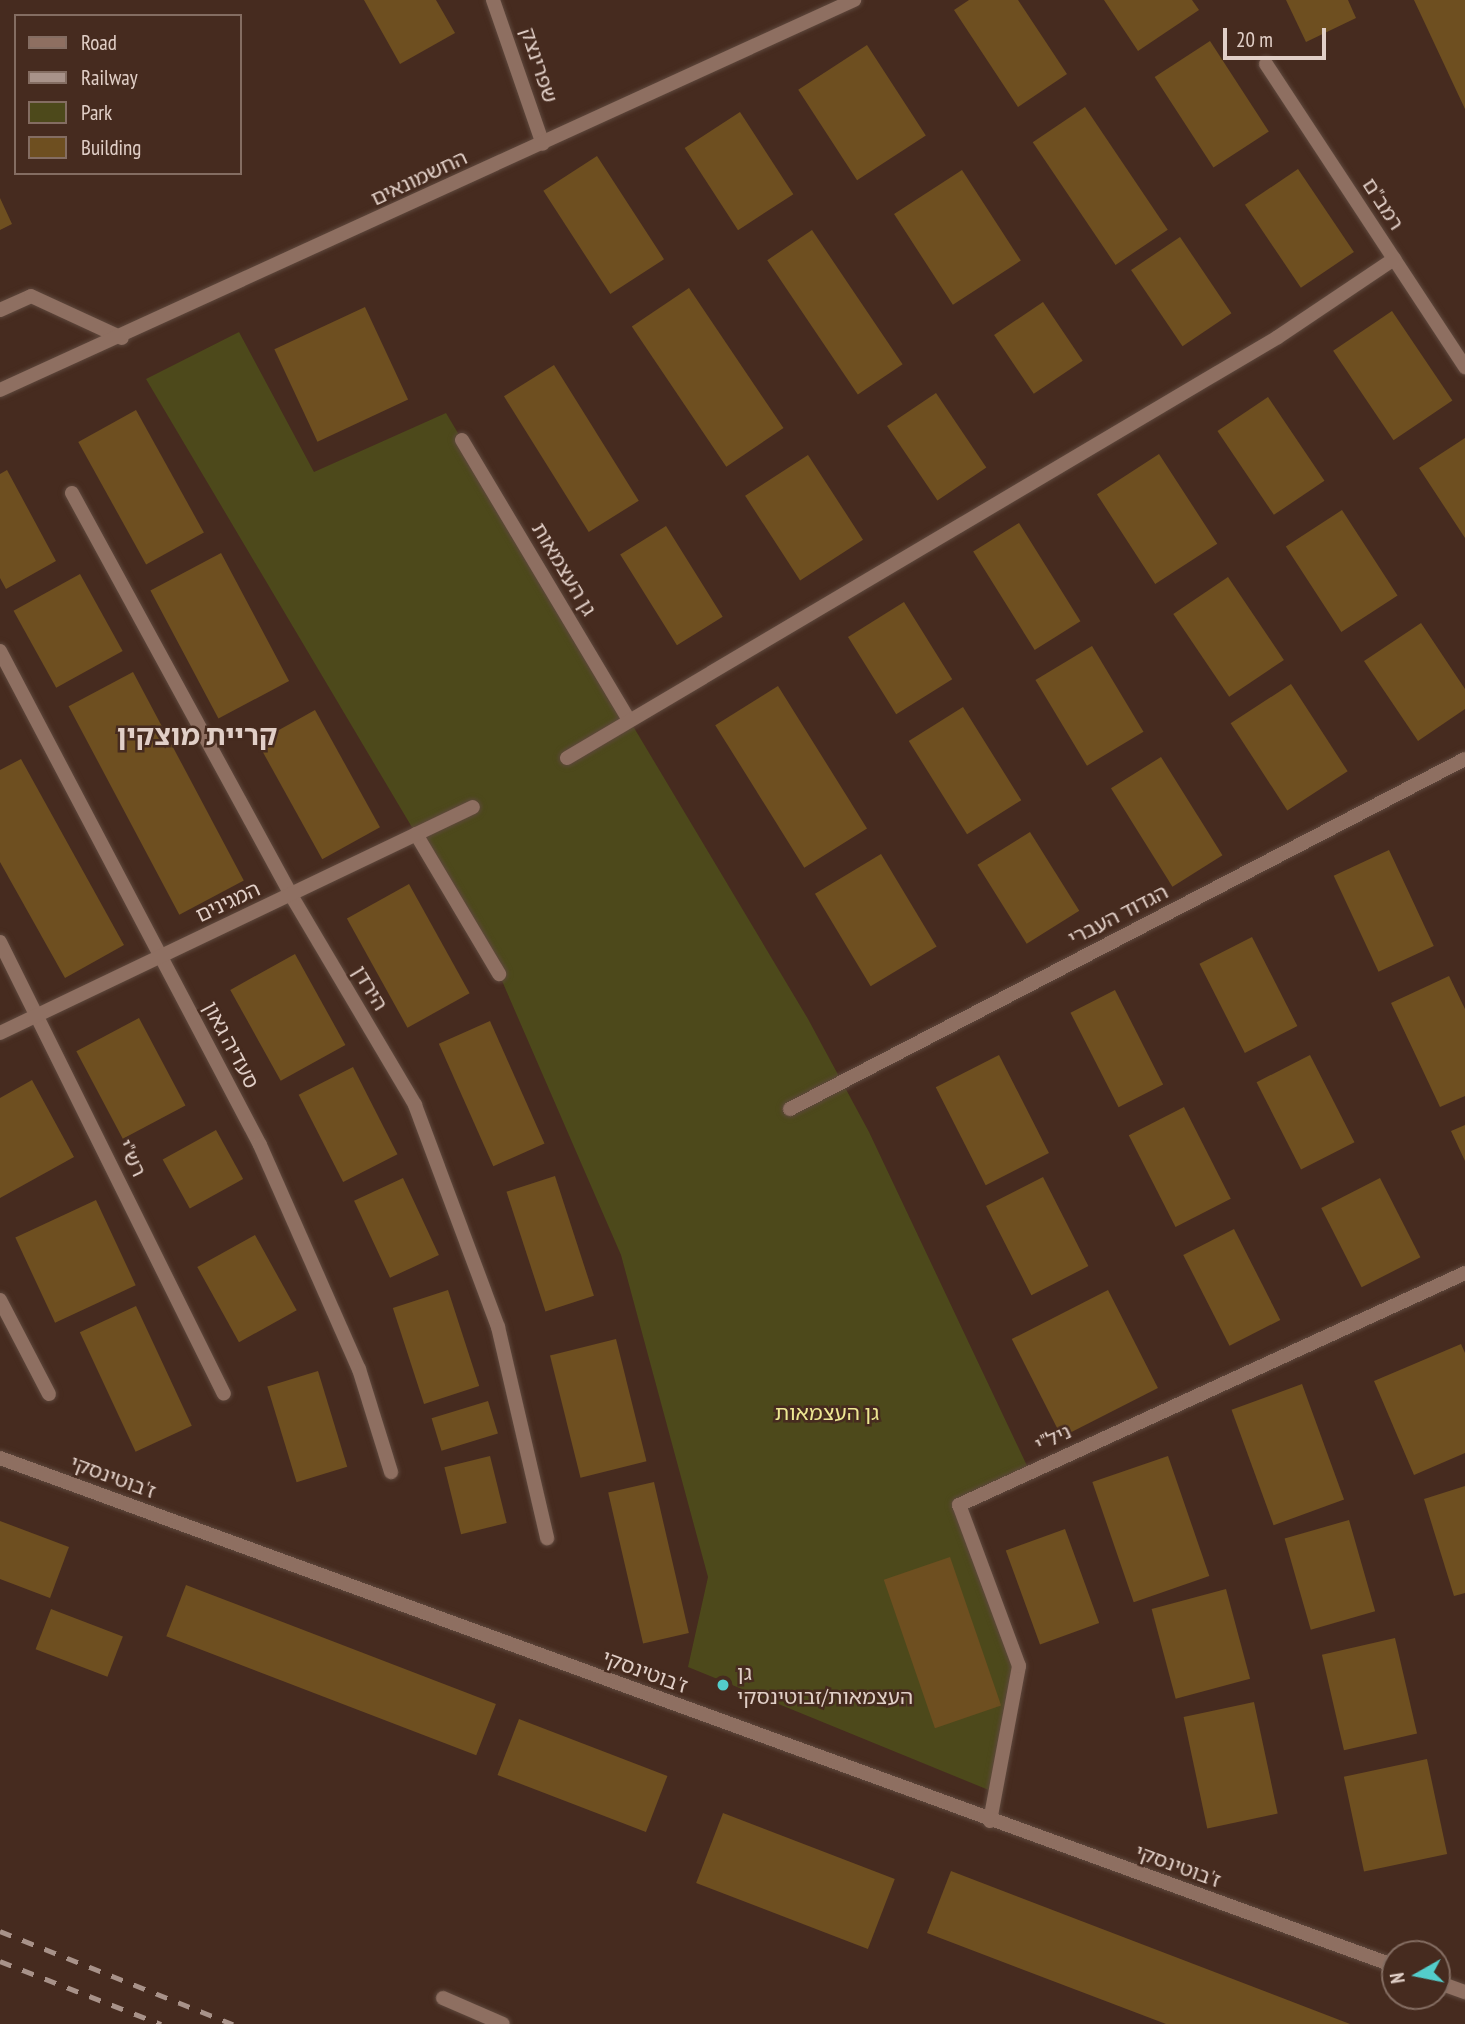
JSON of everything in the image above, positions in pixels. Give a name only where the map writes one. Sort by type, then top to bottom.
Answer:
[{"type":"street","name":"שפרינצק","points":[[493,0],[543,144]]},
{"type":"street","name":"החשמונאים","points":[[0,390],[122,338],[854,0]]},
{"type":"street","name":"רמב\"ם","points":[[1266,64],[1465,367]]},
{"type":"street","points":[[568,758],[1278,337],[1394,259]]},
{"type":"street","points":[[0,310],[31,296],[122,338]]},
{"type":"street","name":"גן העצמאות","points":[[462,440],[629,720]]},
{"type":"street","name":"הירדן","points":[[72,494],[291,895],[415,1105],[498,1327],[547,1538]]},
{"type":"street","name":"סעדיה גאון","points":[[0,651],[260,1145],[359,1369],[391,1472]]},
{"type":"street","name":"הגדוד העברי","points":[[790,1109],[1465,759]]},
{"type":"street","name":"המגינים","points":[[0,1033],[473,807]]},
{"type":"street","points":[[416,834],[499,974]]},
{"type":"street","name":"רש\"י","points":[[0,942],[224,1394]]},
{"type":"street","name":"ניל\"י","points":[[990,1821],[1019,1666],[959,1505],[1465,1273]]},
{"type":"street","points":[[0,1300],[49,1394]]},
{"type":"street","name":"ז'בוטינסקי","points":[[0,1458],[990,1821],[1381,1961]]},
{"type":"street","points":[[443,1998],[503,2024]]},
{"type":"green space","name":"גן העצמאות","points":[[239,332],[314,472],[446,413],[808,1019],[869,1132],[1030,1472],[959,1505],[1019,1666],[996,1793],[688,1667],[708,1577],[621,1255],[499,974],[146,379]]},
{"type":"building","points":[[364,0],[436,0],[455,33],[400,64]]},
{"type":"building","points":[[969,0],[1018,0],[1067,74],[1018,107],[954,10]]},
{"type":"building","points":[[1104,0],[1192,0],[1199,10],[1138,51]]},
{"type":"building","points":[[1286,0],[1348,0],[1356,18],[1306,42]]},
{"type":"building","points":[[1414,0],[1465,0],[1465,109]]},
{"type":"building","points":[[1210,41],[1269,132],[1213,168],[1155,77]]},
{"type":"building","points":[[867,45],[926,136],[857,180],[798,90]]},
{"type":"building","points":[[1085,107],[1168,230],[1116,265],[1033,142]]},
{"type":"building","points":[[740,112],[793,194],[738,230],[685,148]]},
{"type":"building","points":[[597,156],[664,259],[610,294],[543,191]]},
{"type":"building","points":[[1298,169],[1354,252],[1301,288],[1245,205]]},
{"type":"building","points":[[962,170],[1021,261],[953,305],[894,214]]},
{"type":"building","points":[[0,198],[12,224],[0,230]]},
{"type":"building","points":[[812,230],[903,364],[858,395],[767,260]]},
{"type":"building","points":[[1180,237],[1231,313],[1183,346],[1131,270]]},
{"type":"building","points":[[689,288],[784,428],[726,467],[632,327]]},
{"type":"building","points":[[1043,302],[1083,361],[1034,394],[994,335]]},
{"type":"building","points":[[365,307],[408,399],[317,442],[274,349]]},
{"type":"building","points":[[1392,311],[1452,401],[1394,440],[1333,351]]},
{"type":"building","points":[[554,365],[639,501],[589,532],[504,396]]},
{"type":"building","points":[[936,393],[986,468],[937,501],[887,426]]},
{"type":"building","points":[[1268,397],[1324,481],[1274,515],[1217,431]]},
{"type":"building","points":[[136,410],[204,532],[146,564],[78,442]]},
{"type":"building","points":[[1465,438],[1465,538],[1419,468]]},
{"type":"building","points":[[1159,454],[1217,544],[1155,584],[1097,494]]},
{"type":"building","points":[[808,455],[863,540],[800,581],[745,496]]},
{"type":"building","points":[[7,470],[56,561],[6,589],[0,578],[0,474]]},
{"type":"building","points":[[1342,510],[1398,596],[1341,632],[1286,546]]},
{"type":"building","points":[[1019,523],[1080,621],[1035,650],[973,552]]},
{"type":"building","points":[[666,526],[723,617],[677,645],[620,555]]},
{"type":"building","points":[[221,553],[289,681],[218,719],[150,591]]},
{"type":"building","points":[[80,574],[123,651],[56,688],[14,611]]},
{"type":"building","points":[[1228,577],[1284,660],[1229,697],[1173,614]]},
{"type":"building","points":[[904,602],[952,679],[896,714],[848,637]]},
{"type":"building","points":[[1421,623],[1465,689],[1465,709],[1418,741],[1364,661]]},
{"type":"building","points":[[1092,646],[1144,732],[1087,766],[1035,680]]},
{"type":"building","points":[[133,672],[244,880],[179,915],[69,706]]},
{"type":"building","points":[[1291,684],[1348,771],[1287,810],[1231,723]]},
{"type":"building","points":[[778,686],[867,828],[804,868],[715,725]]},
{"type":"building","points":[[963,707],[1021,800],[967,834],[909,741]]},
{"type":"building","points":[[315,710],[380,827],[322,859],[257,742]]},
{"type":"building","points":[[1161,757],[1222,855],[1172,887],[1111,788]]},
{"type":"building","points":[[21,759],[124,945],[65,978],[0,862],[0,770]]},
{"type":"building","points":[[1030,832],[1079,911],[1027,944],[977,865]]},
{"type":"building","points":[[1389,850],[1434,946],[1379,972],[1334,876]]},
{"type":"building","points":[[881,854],[937,947],[871,986],[815,894]]},
{"type":"building","points":[[409,884],[470,993],[408,1028],[347,918]]},
{"type":"building","points":[[1252,937],[1297,1026],[1245,1053],[1199,964]]},
{"type":"building","points":[[295,954],[345,1045],[281,1081],[230,990]]},
{"type":"building","points":[[1449,976],[1465,1009],[1465,1096],[1440,1107],[1391,1003]]},
{"type":"building","points":[[1115,990],[1163,1084],[1119,1107],[1070,1013]]},
{"type":"building","points":[[139,1018],[185,1105],[123,1139],[76,1051]]},
{"type":"building","points":[[490,1021],[545,1143],[493,1166],[439,1044]]},
{"type":"building","points":[[999,1055],[1049,1153],[986,1185],[936,1087]]},
{"type":"building","points":[[1310,1055],[1354,1142],[1301,1170],[1257,1082]]},
{"type":"building","points":[[353,1067],[397,1154],[343,1182],[299,1095]]},
{"type":"building","points":[[32,1080],[74,1157],[0,1198],[0,1098]]},
{"type":"building","points":[[1184,1107],[1231,1199],[1176,1227],[1129,1135]]},
{"type":"building","points":[[1465,1125],[1465,1161],[1451,1131]]},
{"type":"building","points":[[216,1130],[243,1179],[190,1209],[163,1160]]},
{"type":"building","points":[[555,1176],[594,1296],[545,1312],[506,1192]]},
{"type":"building","points":[[1043,1177],[1088,1266],[1031,1295],[986,1206]]},
{"type":"building","points":[[403,1178],[439,1255],[390,1278],[354,1201]]},
{"type":"building","points":[[1380,1178],[1420,1257],[1362,1287],[1321,1208]]},
{"type":"building","points":[[96,1200],[136,1285],[55,1323],[15,1238]]},
{"type":"building","points":[[1234,1229],[1280,1320],[1230,1346],[1183,1255]]},
{"type":"building","points":[[255,1235],[297,1310],[239,1342],[197,1267]]},
{"type":"building","points":[[448,1290],[479,1386],[424,1404],[393,1308]]},
{"type":"building","points":[[1108,1290],[1158,1388],[1062,1437],[1012,1339]]},
{"type":"building","points":[[136,1306],[192,1426],[136,1452],[80,1332]]},
{"type":"building","points":[[616,1339],[646,1461],[581,1478],[550,1355]]},
{"type":"building","points":[[1461,1344],[1465,1353],[1465,1453],[1414,1475],[1374,1381]]},
{"type":"building","points":[[318,1371],[347,1467],[297,1482],[267,1386]]},
{"type":"building","points":[[1302,1384],[1344,1500],[1274,1525],[1232,1410]]},
{"type":"building","points":[[488,1401],[498,1434],[442,1451],[432,1418]]},
{"type":"building","points":[[490,1456],[507,1523],[461,1534],[444,1467]]},
{"type":"building","points":[[1168,1456],[1209,1576],[1134,1602],[1092,1482]]},
{"type":"building","points":[[654,1482],[689,1633],[643,1644],[608,1493]]},
{"type":"building","points":[[1465,1486],[1465,1593],[1454,1596],[1424,1499]]},
{"type":"building","points":[[1349,1520],[1375,1611],[1311,1630],[1285,1538]]},
{"type":"building","points":[[0,1521],[69,1547],[50,1598],[0,1579]]},
{"type":"building","points":[[1065,1529],[1099,1623],[1040,1645],[1006,1551]]},
{"type":"building","points":[[950,1557],[1001,1705],[935,1728],[884,1580]]},
{"type":"building","points":[[186,1585],[496,1704],[476,1755],[166,1636]]},
{"type":"building","points":[[1226,1589],[1250,1679],[1176,1699],[1152,1609]]},
{"type":"building","points":[[51,1609],[123,1637],[107,1677],[36,1649]]},
{"type":"building","points":[[1395,1638],[1417,1733],[1344,1750],[1322,1655]]},
{"type":"building","points":[[1254,1702],[1278,1814],[1207,1828],[1184,1717]]},
{"type":"building","points":[[519,1719],[667,1776],[646,1832],[497,1775]]},
{"type":"building","points":[[1427,1759],[1447,1854],[1364,1872],[1344,1777]]},
{"type":"building","points":[[723,1813],[895,1879],[868,1949],[696,1883]]},
{"type":"building","points":[[951,1871],[1350,2024],[1166,2024],[927,1933]]},
{"type":"railway","points":[[0,1931],[233,2024]]},
{"type":"railway","points":[[0,1961],[161,2024]]},
{"type":"place","name":"גן העצמאות/זבוטינסקי","points":[[723,1685]]},
{"type":"district","name":"קריית מוצקין","points":[[197,735]]}]
